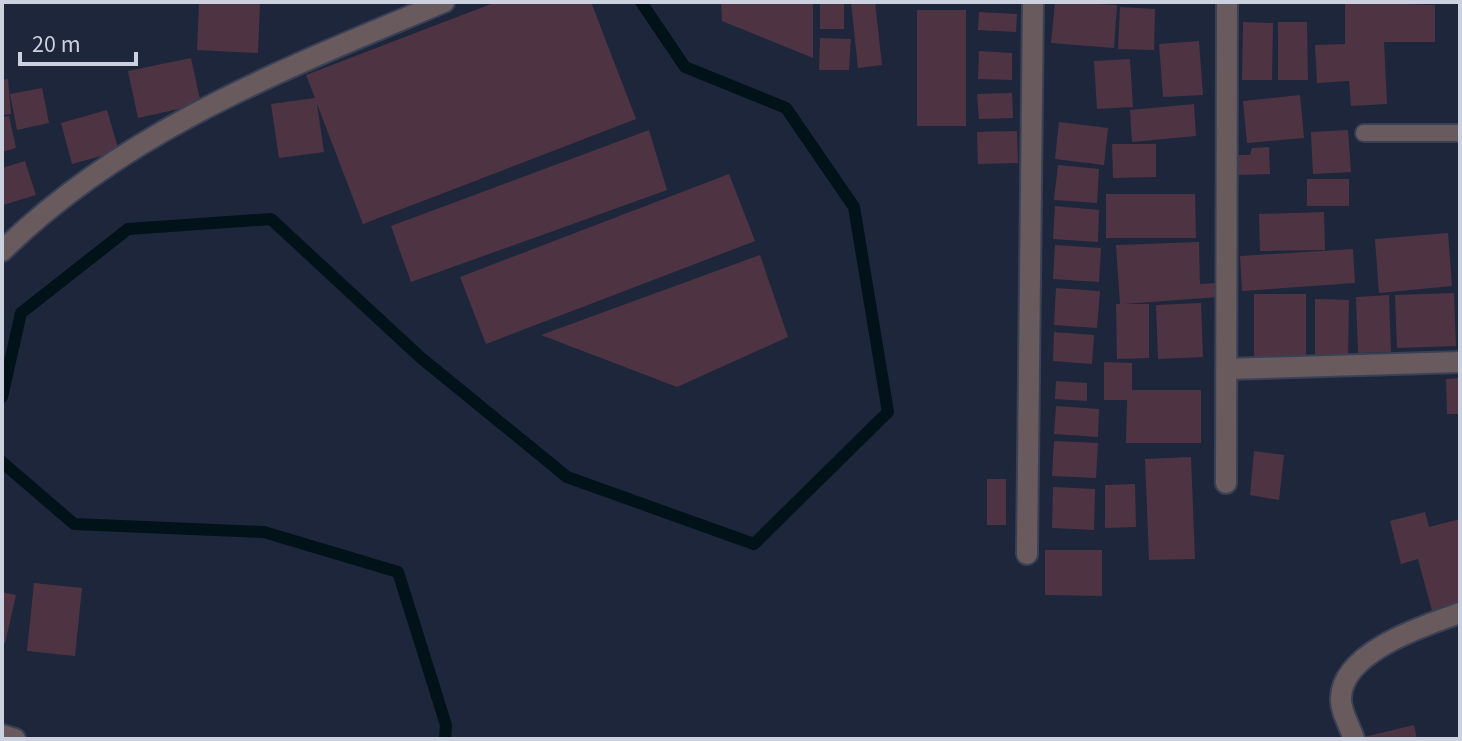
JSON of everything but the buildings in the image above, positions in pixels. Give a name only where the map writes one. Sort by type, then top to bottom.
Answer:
[{"type":"street","points":[[2,251],[87,179],[176,121],[259,80],[444,2]]},
{"type":"street","points":[[1027,554],[1033,2]]},
{"type":"street","points":[[1226,483],[1227,2]]},
{"type":"street","points":[[1226,369],[1460,362]]},
{"type":"street","points":[[1354,739],[1340,701],[1348,673],[1375,651],[1426,625],[1460,613]]},
{"type":"street","points":[[2,735],[15,739]]},
{"type":"lane","points":[[1364,133],[1460,133]]},
{"type":"waterway","points":[[2,397],[21,313],[128,229],[271,219],[420,357],[567,477],[754,544],[888,412],[854,207],[786,108],[685,67],[641,2]]},
{"type":"waterway","points":[[2,462],[74,524],[264,532],[398,572],[446,725],[445,739]]}]
